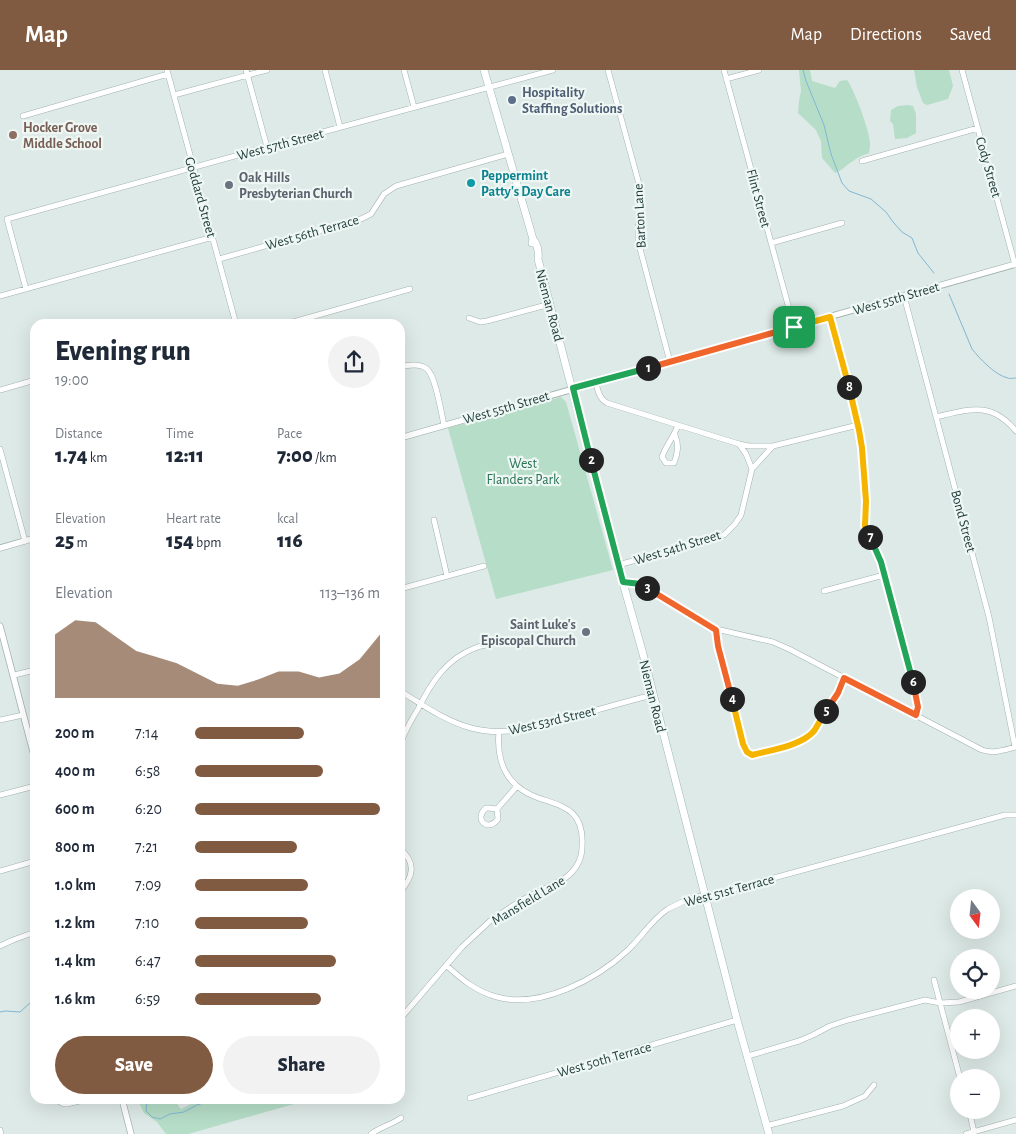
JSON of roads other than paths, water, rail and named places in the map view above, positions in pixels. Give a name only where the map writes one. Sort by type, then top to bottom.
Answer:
[{"type":"main road","name":"Nieman Road","points":[[484,70],[533,239],[534,254],[538,259],[573,388],[737,1020],[769,1134]]},
{"type":"street","points":[[174,95],[247,73],[267,70]]},
{"type":"street","points":[[325,70],[340,127]]},
{"type":"street","points":[[404,70],[414,107]]},
{"type":"street","name":"West 57th Street","points":[[26,289],[6,219],[553,70]]},
{"type":"street","name":"Barton Lane","points":[[608,70],[639,184],[641,204],[638,241],[670,362]]},
{"type":"street","name":"Flint Street","points":[[724,70],[794,327]]},
{"type":"street","points":[[726,79],[759,70]]},
{"type":"street","name":"Cody Street","points":[[962,70],[1016,264]]},
{"type":"street","points":[[23,116],[168,72]]},
{"type":"street","name":"Goddard Street","points":[[168,72],[219,259],[233,319]]},
{"type":"street","points":[[247,73],[267,147]]},
{"type":"street","points":[[862,161],[978,128]]},
{"type":"street","name":"West 56th Terrace","points":[[219,259],[361,219],[371,214],[384,194],[396,186],[508,154]]},
{"type":"street","points":[[771,243],[842,223]]},
{"type":"street","points":[[0,296],[213,237]]},
{"type":"street","name":"West 55th Street","points":[[405,437],[1016,264]]},
{"type":"street","points":[[304,319],[410,289]]},
{"type":"street","name":"Bond Street","points":[[904,296],[989,617],[1016,747]]},
{"type":"street","points":[[470,318],[480,322],[487,321],[550,304]]},
{"type":"street","points":[[830,317],[858,425],[864,461],[865,526],[878,552],[918,703],[916,715]]},
{"type":"street","points":[[405,366],[418,365],[427,369],[435,385],[444,425]]},
{"type":"street","points":[[0,390],[30,381]]},
{"type":"street","points":[[596,383],[602,400],[607,403],[750,446],[773,446],[858,425]]},
{"type":"street","points":[[936,418],[977,409],[988,411],[1003,418],[1016,431]]},
{"type":"street","points":[[675,435],[677,454],[674,463],[670,464],[666,463],[662,457],[671,438],[675,435],[678,425]]},
{"type":"street","points":[[740,444],[752,469]]},
{"type":"street","name":"West 54th Street","points":[[618,565],[717,538],[729,531],[741,515],[752,469],[773,446]]},
{"type":"street","points":[[0,449],[25,541]]},
{"type":"street","points":[[434,520],[447,576]]},
{"type":"street","points":[[0,548],[30,540]]},
{"type":"street","points":[[405,588],[484,566]]},
{"type":"street","points":[[824,591],[884,575]]},
{"type":"street","points":[[623,582],[641,584],[716,630],[773,642],[810,659],[982,750],[997,752],[1016,747]]},
{"type":"street","points":[[0,626],[2,644],[14,675],[30,741]]},
{"type":"street","points":[[716,630],[718,646],[743,744],[749,754],[752,755],[793,744],[808,737],[814,731],[835,698],[844,678]]},
{"type":"street","points":[[405,734],[420,703],[441,671],[451,662],[474,648],[506,642]]},
{"type":"street","points":[[14,675],[30,671]]},
{"type":"street","name":"West 53rd Street","points":[[405,694],[460,725],[477,730],[499,732],[525,730],[652,694]]},
{"type":"street","points":[[0,720],[23,715]]},
{"type":"street","name":"Mansfield Lane","points":[[405,1013],[462,947],[490,921],[520,901],[570,875],[580,860],[583,836],[573,814],[561,806],[528,794],[517,786],[506,772],[501,760],[499,732]]},
{"type":"street","points":[[497,809],[517,786]]},
{"type":"street","points":[[0,795],[30,787]]},
{"type":"street","name":"West 51st Terrace","points":[[446,965],[472,986],[496,997],[518,1000],[545,996],[570,988],[613,964],[666,910],[681,903],[1005,814],[1016,815]]},
{"type":"street","points":[[405,853],[412,870],[411,877],[405,886]]},
{"type":"street","points":[[0,870],[30,862]]},
{"type":"street","points":[[0,946],[30,934]]},
{"type":"street","points":[[934,980],[958,1069]]},
{"type":"street","points":[[748,1056],[799,1041],[830,1026],[848,1020],[925,1000],[940,1003],[959,1002],[1016,986]]},
{"type":"street","name":"West 50th Terrace","points":[[470,1098],[737,1020]]},
{"type":"street","points":[[766,1126],[843,1106],[865,1096],[874,1085]]},
{"type":"street","points":[[123,1104],[131,1134]]},
{"type":"street","points":[[371,1134],[380,1128],[395,1123],[401,1118]]},
{"type":"street","points":[[971,1119],[974,1132]]},
{"type":"street","points":[[966,1134],[1016,1120]]},
{"type":"street","points":[[0,1130],[1,1134]]},
{"type":"waterway","points":[[803,70],[824,125],[831,154],[842,183],[849,191],[871,199],[886,212],[902,232],[912,238],[918,253],[934,273]]},
{"type":"waterway","points":[[949,294],[972,349],[983,362],[998,374],[1003,377],[1016,378]]},
{"type":"waterway","points":[[0,1012],[20,1012],[30,1003]]},
{"type":"waterway","points":[[147,1104],[146,1111],[152,1117],[160,1119],[170,1114],[184,1112],[200,1104]]},
{"type":"place","name":"Hospitality Staffing Solutions","points":[[512,100]]},
{"type":"place","name":"Hocker Grove Middle School","points":[[13,135]]},
{"type":"place","name":"Peppermint Patty's Day Care","points":[[471,183]]},
{"type":"place","name":"Oak Hills Presbyterian Church","points":[[229,185]]},
{"type":"place","name":"Saint Luke's Episcopal Church","points":[[586,632]]},
{"type":"park label","name":"West Flanders Park","points":[[523,472]]}]
